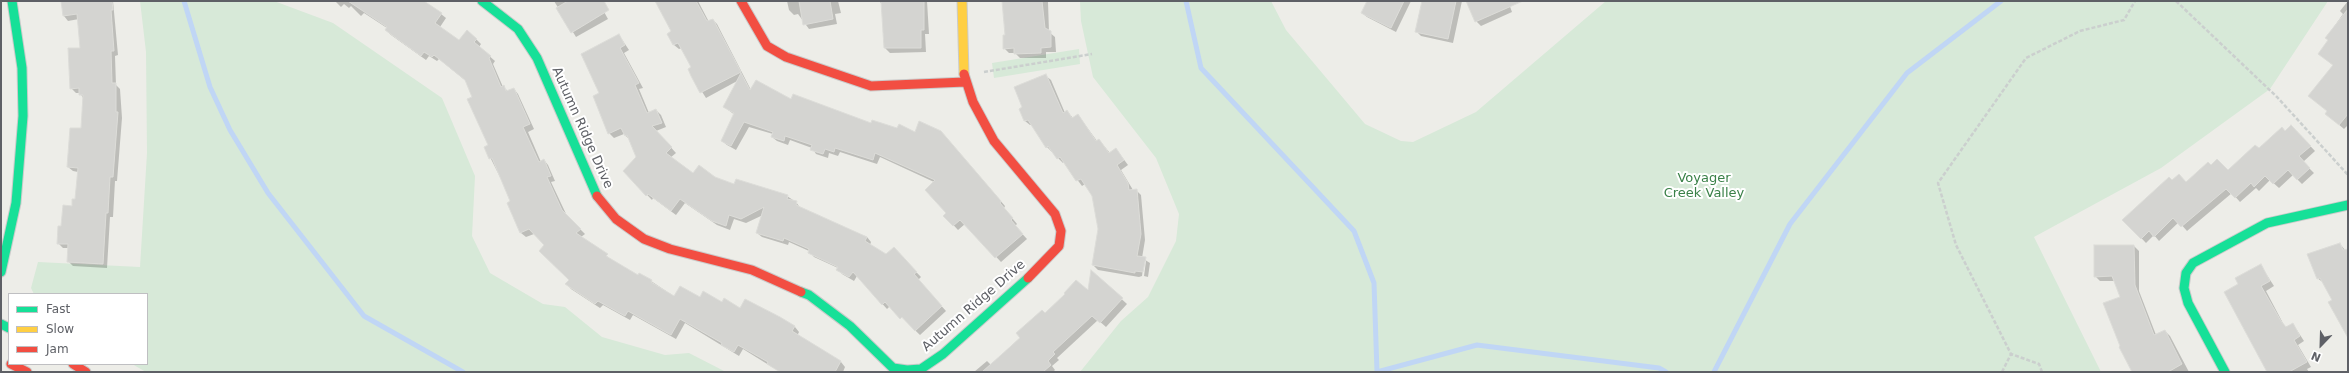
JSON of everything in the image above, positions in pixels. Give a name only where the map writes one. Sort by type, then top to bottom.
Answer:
[{"type":"street","points":[[1,272],[16,203],[23,116],[22,68],[12,1]]},
{"type":"street","name":"Autumn Ridge Drive","points":[[482,1],[518,29],[528,43],[537,58],[597,196],[616,219],[644,239],[670,249],[752,270],[809,295],[850,326],[893,368],[921,369],[943,354],[1048,259],[1059,246],[1061,232],[1056,214],[994,142],[982,121],[964,80],[962,1]]},
{"type":"street","points":[[741,1],[767,46],[786,57],[871,86],[964,80]]},
{"type":"street","points":[[2225,372],[2188,303],[2184,288],[2186,273],[2193,263],[2203,256],[2267,223],[2348,205]]},
{"type":"street","points":[[14,365],[27,372]]},
{"type":"street","points":[[75,365],[86,372]]},
{"type":"path","points":[[2042,372],[2039,364],[2010,354],[1956,245],[1938,183],[2026,58],[2080,31],[2124,20],[2135,1]]},
{"type":"path","points":[[2176,1],[2278,97],[2348,175]]},
{"type":"path","points":[[964,80],[1092,54]]},
{"type":"path","points":[[2002,372],[2010,354]]},
{"type":"green space","points":[[140,1],[274,1],[333,23],[442,98],[475,176],[472,236],[490,273],[543,304],[565,307],[602,337],[665,355],[689,353],[726,372],[146,372],[134,365],[148,365],[148,293],[34,293],[31,288],[38,262],[140,267],[147,153],[146,52]]},
{"type":"green space","name":"Voyager Creek Valley","points":[[1080,1],[1271,1],[1286,30],[1365,124],[1401,141],[1413,142],[1476,112],[1606,1],[2328,1],[2270,89],[2161,168],[2034,237],[2101,372],[1080,372],[1121,321],[1148,297],[1176,241],[1179,214],[1156,158],[1093,77],[1081,21]]},
{"type":"green space","points":[[1079,49],[1080,64],[994,78],[992,63]]},
{"type":"building","points":[[61,1],[112,1],[113,10],[111,10],[114,51],[111,51],[112,83],[116,83],[116,112],[118,112],[113,177],[110,177],[108,213],[106,213],[103,264],[67,262],[68,244],[57,244],[58,226],[61,226],[63,205],[72,206],[72,199],[75,199],[78,168],[67,167],[70,128],[81,128],[83,95],[79,95],[79,88],[70,89],[68,48],[80,48],[77,14],[63,16]]},
{"type":"building","points":[[348,1],[424,1],[442,13],[435,23],[459,40],[467,30],[477,39],[474,42],[491,56],[489,58],[501,87],[504,85],[506,91],[514,88],[530,124],[523,127],[539,162],[544,159],[551,176],[547,177],[562,210],[581,229],[576,233],[608,254],[606,256],[638,275],[639,273],[652,280],[651,282],[674,296],[680,286],[700,297],[703,291],[722,302],[724,298],[740,308],[745,299],[780,317],[795,326],[792,331],[841,361],[835,372],[780,372],[767,364],[768,362],[738,345],[734,352],[721,345],[722,343],[680,319],[671,335],[628,311],[625,316],[598,301],[595,304],[565,284],[569,280],[539,251],[544,245],[529,229],[520,233],[507,203],[510,201],[492,158],[489,159],[484,147],[488,145],[467,99],[472,97],[465,80],[434,55],[432,57],[424,52],[421,56],[385,30],[387,27]]},
{"type":"building","points":[[568,1],[604,1],[609,10],[571,33],[556,8]]},
{"type":"building","points":[[655,1],[696,1],[707,21],[713,19],[741,72],[700,93],[688,69],[691,67],[678,43],[673,45],[667,34],[671,31]]},
{"type":"building","points":[[799,1],[830,1],[833,19],[803,25]]},
{"type":"building","points":[[881,1],[924,1],[924,30],[921,30],[921,48],[884,48]]},
{"type":"building","points":[[1002,1],[1042,1],[1045,28],[1051,31],[1051,47],[1041,48],[1041,53],[1014,54],[1014,48],[1003,49],[1003,35],[1005,35]]},
{"type":"building","points":[[1367,1],[1404,1],[1391,28],[1361,13]]},
{"type":"building","points":[[1422,1],[1456,1],[1448,39],[1415,32]]},
{"type":"building","points":[[1466,1],[1523,1],[1475,22]]},
{"type":"building","points":[[2348,9],[2348,114],[2339,125],[2325,114],[2327,111],[2308,96],[2333,65],[2318,54],[2328,40],[2325,38]]},
{"type":"building","points":[[619,34],[625,45],[620,48],[639,83],[635,85],[647,113],[656,109],[662,123],[652,126],[672,147],[666,153],[693,173],[699,165],[715,177],[734,184],[736,179],[788,195],[787,199],[797,201],[796,205],[867,237],[865,241],[886,254],[894,247],[917,272],[914,274],[942,306],[915,331],[902,317],[900,319],[885,302],[882,305],[853,272],[849,277],[836,270],[838,267],[808,253],[809,249],[784,238],[783,241],[756,233],[764,207],[741,219],[729,215],[726,226],[712,221],[680,199],[671,211],[648,194],[646,196],[623,171],[636,157],[627,135],[625,136],[621,128],[608,134],[593,96],[599,93],[581,54]]},
{"type":"building","points":[[741,73],[750,90],[756,80],[791,99],[793,94],[871,123],[872,120],[897,128],[899,124],[915,132],[919,121],[941,131],[1001,201],[1000,203],[1013,218],[1011,220],[1023,234],[995,258],[960,220],[953,226],[943,216],[946,213],[925,190],[935,180],[875,153],[873,160],[835,148],[834,152],[825,149],[823,154],[810,150],[812,145],[785,136],[784,141],[771,137],[773,132],[744,122],[731,146],[721,141],[734,113],[723,107]]},
{"type":"building","points":[[1046,74],[1063,113],[1067,110],[1072,118],[1078,114],[1096,141],[1099,139],[1109,153],[1116,148],[1124,160],[1117,165],[1128,183],[1129,190],[1137,189],[1141,234],[1137,256],[1146,257],[1143,272],[1135,271],[1135,273],[1092,265],[1098,229],[1092,196],[1081,179],[1076,181],[1060,157],[1057,159],[1048,146],[1046,148],[1028,120],[1024,121],[1019,109],[1022,107],[1014,87]]},
{"type":"building","points":[[2291,125],[2311,146],[2299,156],[2310,168],[2297,180],[2288,170],[2273,184],[2265,176],[2254,187],[2251,183],[2235,198],[2226,189],[2181,227],[2173,218],[2154,237],[2149,231],[2141,239],[2122,220],[2169,177],[2172,180],[2179,174],[2186,182],[2208,162],[2211,165],[2217,159],[2228,170],[2255,145],[2259,148],[2282,127],[2285,131]]},
{"type":"building","points":[[2340,243],[2343,250],[2348,249],[2348,338],[2328,302],[2332,300],[2320,278],[2317,279],[2307,254]]},
{"type":"building","points":[[2094,245],[2134,245],[2135,285],[2154,335],[2165,330],[2182,364],[2168,372],[2132,372],[2119,347],[2120,346],[2103,303],[2120,297],[2112,276],[2094,277]]},
{"type":"building","points":[[2261,264],[2270,281],[2261,286],[2286,327],[2293,323],[2300,336],[2294,340],[2307,362],[2289,372],[2267,372],[2224,292],[2238,284],[2235,278]]},
{"type":"building","points":[[1091,270],[1123,298],[1100,323],[1092,316],[1053,352],[1055,354],[1048,361],[1051,365],[1043,372],[982,372],[1020,338],[1016,333],[1042,310],[1045,313],[1065,294],[1064,293],[1076,280],[1088,290]]},
{"type":"waterway","points":[[184,1],[210,87],[230,130],[268,193],[364,316],[463,372]]},
{"type":"waterway","points":[[1186,1],[1201,68],[1354,231],[1374,283],[1377,372]]},
{"type":"waterway","points":[[1714,372],[1790,224],[1907,73],[2001,1]]},
{"type":"waterway","points":[[1377,372],[1477,345],[1659,368],[1666,372]]},
{"type":"traffic: fast","points":[[1,272],[16,203],[23,116],[22,68],[12,1]]},
{"type":"traffic: fast","points":[[482,1],[518,29],[537,58],[597,196]]},
{"type":"traffic: fast","points":[[2225,372],[2188,303],[2184,288],[2186,273],[2193,263],[2267,223],[2348,205]]},
{"type":"traffic: fast","points":[[801,292],[809,295],[850,326],[893,368],[907,370],[921,369],[943,354],[1028,278]]},
{"type":"traffic: fast","points":[[1,324],[8,328]]},
{"type":"traffic: slow","points":[[962,1],[964,74]]},
{"type":"traffic: jam","points":[[741,1],[767,46],[786,57],[871,86],[965,82]]},
{"type":"traffic: jam","points":[[964,74],[973,102],[994,141],[1055,214],[1061,231],[1059,246],[1028,278]]},
{"type":"traffic: jam","points":[[597,196],[616,219],[644,239],[670,249],[752,270],[801,292]]},
{"type":"traffic: jam","points":[[13,365],[27,372]]},
{"type":"traffic: jam","points":[[75,365],[86,372]]}]
